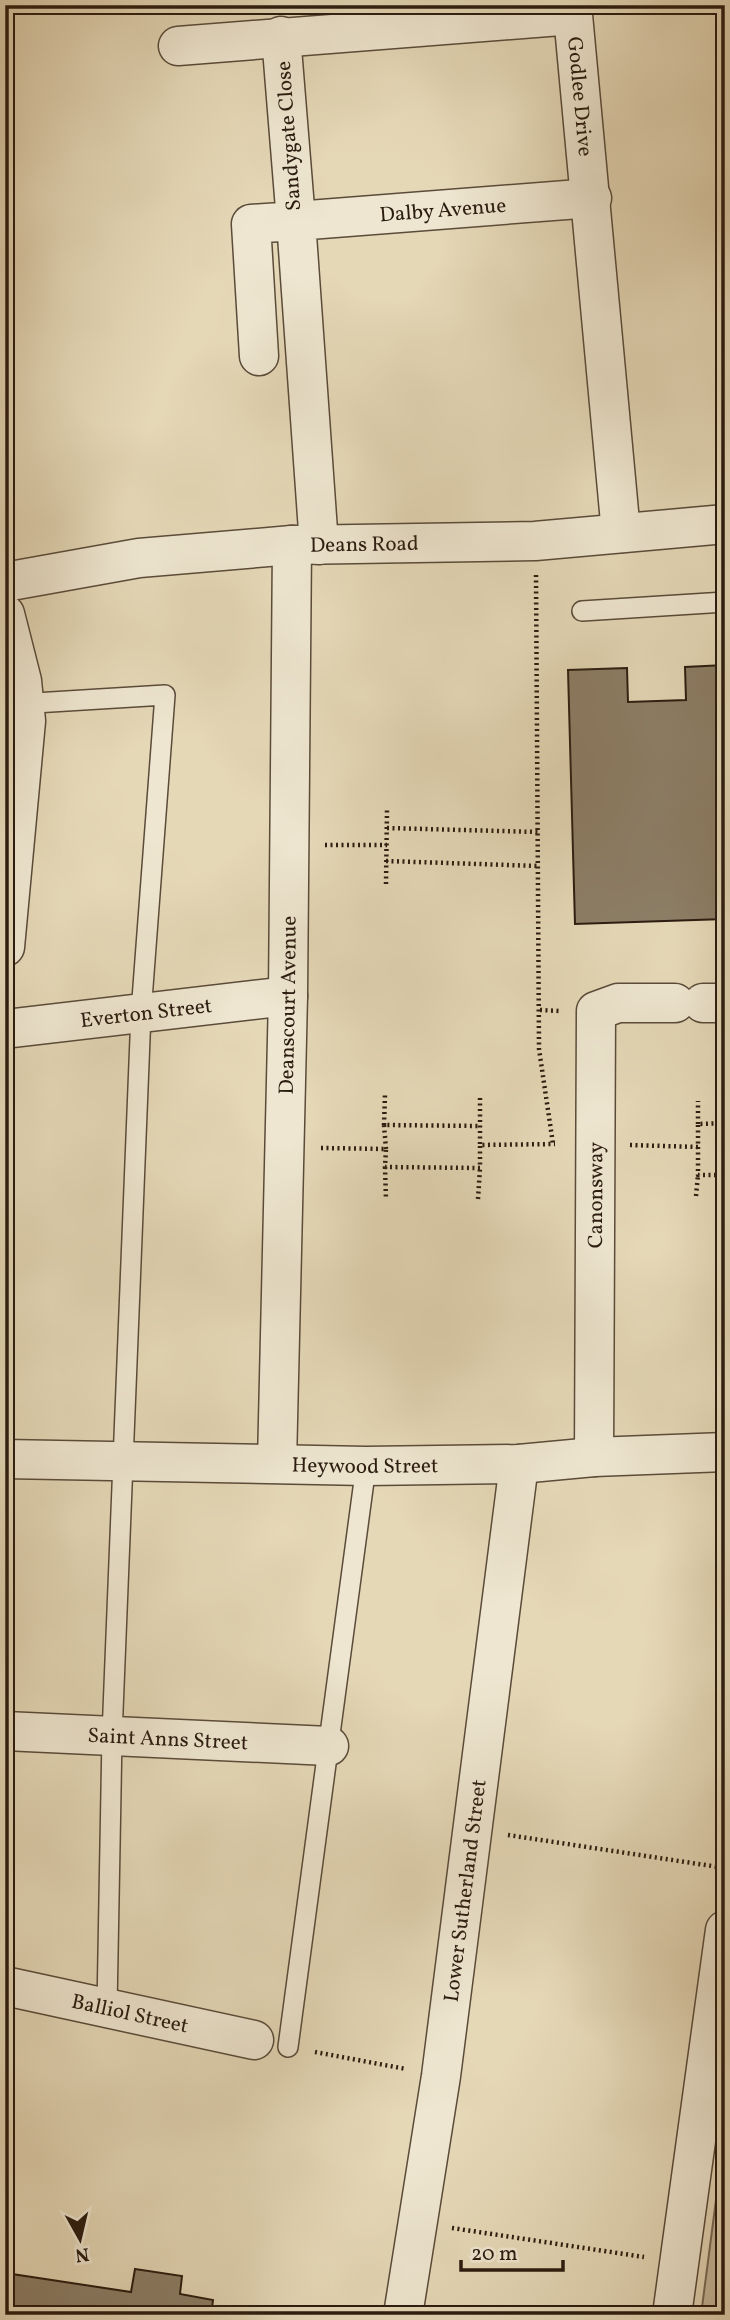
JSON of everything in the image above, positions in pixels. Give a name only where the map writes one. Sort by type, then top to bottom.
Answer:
[{"type":"street","name":"Godlee Drive","points":[[178,46],[573,15],[621,533]]},
{"type":"street","name":"Sandygate Close","points":[[281,36],[296,221],[251,224],[258,339],[303,319]]},
{"type":"street","name":"Dalby Avenue","points":[[296,221],[592,198]]},
{"type":"street","name":"Deanscourt Avenue","points":[[295,1464],[284,1148],[289,844],[306,545],[303,319],[296,221]]},
{"type":"street","name":"Deans Road","points":[[5,582],[139,558],[306,545],[535,541],[725,524]]},
{"type":"street","points":[[5,614],[15,704],[26,721],[5,947]]},
{"type":"street","name":"Everton Street","points":[[5,1029],[288,996]]},
{"type":"street","name":"Canonsway","points":[[594,1457],[596,1011],[618,1003],[701,1003]]},
{"type":"street","name":"Heywood Street","points":[[5,1459],[366,1466],[519,1464],[594,1457],[725,1452]]},
{"type":"street","name":"Lower Sutherland Street","points":[[403,2315],[441,2076],[519,1464]]},
{"type":"street","name":"Saint Anns Street","points":[[5,1731],[329,1746]]},
{"type":"street","points":[[672,2315],[725,1930]]},
{"type":"street","name":"Balliol Street","points":[[5,1986],[271,2044]]},
{"type":"lane","points":[[582,611],[725,602]]},
{"type":"lane","points":[[15,704],[165,695],[141,1013],[112,1736],[107,2008]]},
{"type":"lane","points":[[271,2044],[329,1746],[366,1466]]},
{"type":"path","points":[[535,541],[539,1049],[553,1144]]},
{"type":"path","points":[[386,884],[387,809]]},
{"type":"path","points":[[387,828],[538,832]]},
{"type":"path","points":[[289,844],[387,845]]},
{"type":"path","points":[[386,862],[539,866]]},
{"type":"path","points":[[385,1095],[386,1200]]},
{"type":"path","points":[[478,1199],[480,1098]]},
{"type":"path","points":[[696,1196],[698,1101]]},
{"type":"path","points":[[698,1124],[725,1123]]},
{"type":"path","points":[[384,1125],[480,1126]]},
{"type":"path","points":[[480,1145],[698,1147]]},
{"type":"path","points":[[284,1148],[386,1149]]},
{"type":"path","points":[[385,1167],[480,1168]]},
{"type":"path","points":[[698,1175],[725,1175]]},
{"type":"path","points":[[472,1830],[725,1868]]},
{"type":"path","points":[[271,2044],[441,2076]]},
{"type":"path","points":[[417,2223],[679,2263]]},
{"type":"shaded area","points":[[725,2131],[725,2315],[701,2315]]},
{"type":"building","points":[[725,665],[725,919],[575,924],[568,670],[627,668],[628,702],[686,700],[685,667]]},
{"type":"building","points":[[135,2269],[182,2276],[180,2294],[213,2300],[211,2315],[5,2315],[5,2273],[131,2292]]}]
